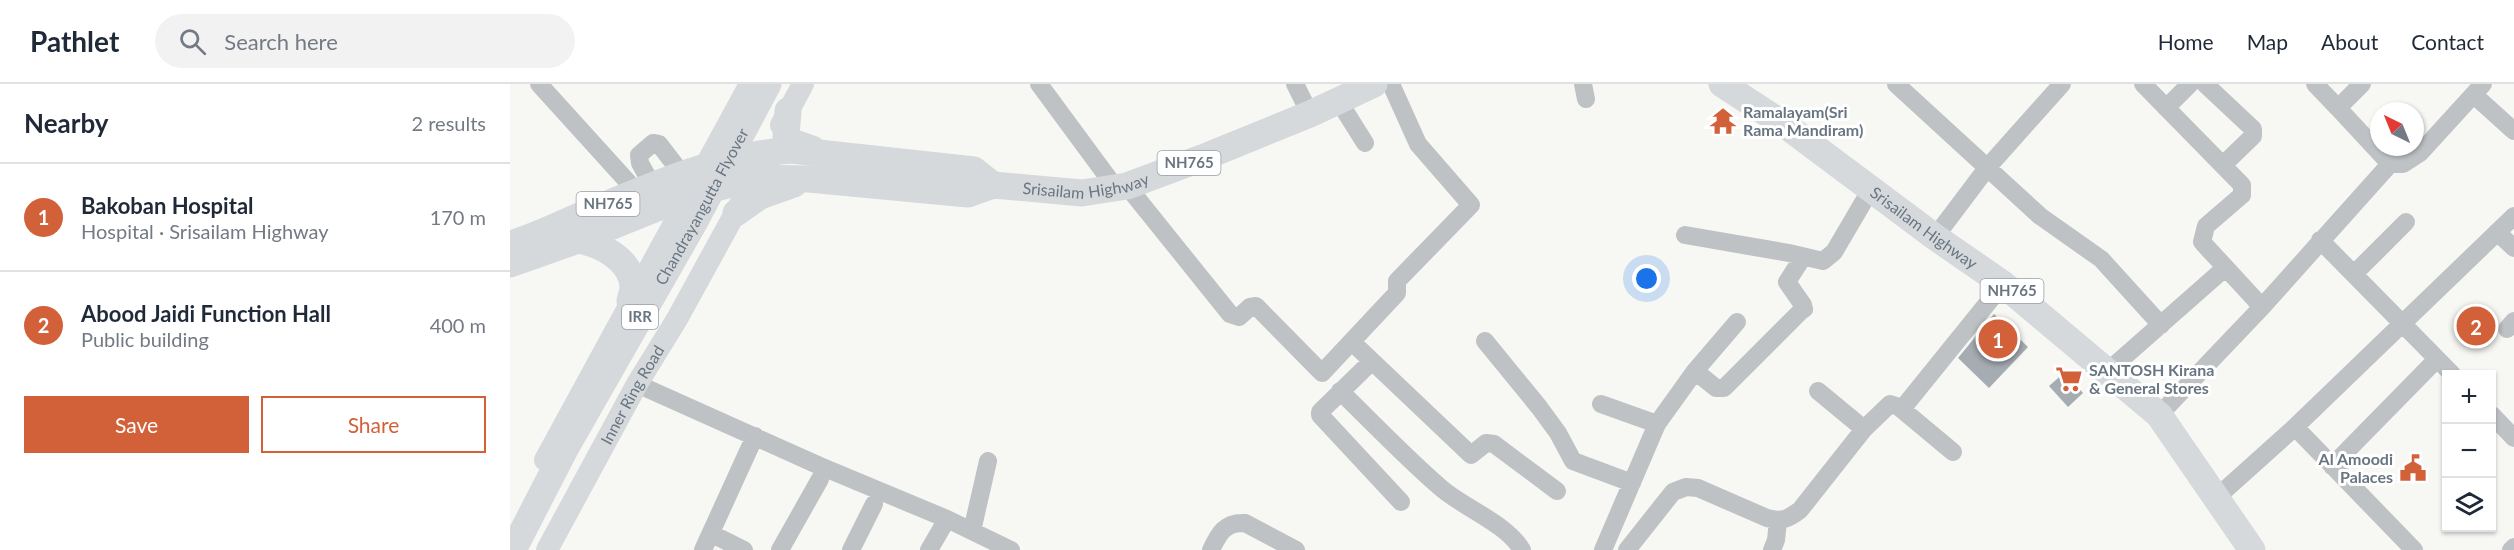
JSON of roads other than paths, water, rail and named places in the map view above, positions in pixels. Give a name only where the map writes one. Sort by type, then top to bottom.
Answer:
[{"type":"highway","name":"Chandrayangutta Flyover","points":[[513,550],[566,449],[695,221],[768,84]]},
{"type":"highway","name":"Chandrayangutta Flyover","points":[[546,549],[622,375],[708,228],[785,84]]},
{"type":"highway","name":"Srisailam Highway","points":[[993,185],[1082,193],[1121,186],[1202,158],[1310,114],[1374,84]]},
{"type":"highway","name":"Srisailam Highway","points":[[1722,84],[1785,125],[1935,237],[2003,284],[2159,415],[2252,550]]},
{"type":"highway","points":[[788,111],[784,133],[790,141],[835,155]]},
{"type":"highway","name":"NH765","points":[[510,244],[670,185],[768,152],[791,150],[974,170],[993,185]]},
{"type":"highway","name":"NH765","points":[[510,264],[578,240],[670,185],[754,178],[809,179],[968,194],[993,185]]},
{"type":"highway","points":[[735,213],[760,196],[809,179]]},
{"type":"highway","points":[[578,240],[602,246],[620,261],[633,286],[630,301]]},
{"type":"main road","name":"IRR","points":[[510,531],[560,431],[630,301],[670,185],[750,84]]},
{"type":"main road","name":"IRR","points":[[754,178],[803,84]]},
{"type":"main road","name":"Inner Ring Road","points":[[546,549],[754,178]]},
{"type":"street","points":[[539,84],[670,185]]},
{"type":"street","points":[[1039,84],[1121,186],[1230,314],[1239,317],[1250,307],[1256,306],[1322,373],[1353,343],[1397,293],[1397,281],[1471,205],[1418,144],[1391,84]]},
{"type":"street","points":[[1295,84],[1310,114]]},
{"type":"street","points":[[1896,84],[2040,216],[2101,259],[2161,325]]},
{"type":"street","points":[[2142,84],[2242,185],[2244,190],[2238,200],[2206,226],[2202,242],[2262,307]]},
{"type":"street","points":[[2166,108],[2190,84]]},
{"type":"street","points":[[2205,84],[2253,129],[2253,136],[2223,165]]},
{"type":"street","points":[[2315,84],[2390,164],[2403,164],[2420,153],[2478,89],[2514,131]]},
{"type":"street","points":[[2338,108],[2362,84]]},
{"type":"street","points":[[1935,237],[1987,168],[2059,85]]},
{"type":"street","points":[[1338,100],[1365,143]]},
{"type":"street","points":[[2159,415],[2262,307],[2390,164]]},
{"type":"street","points":[[1685,235],[1823,261],[1831,256],[1871,189]]},
{"type":"street","points":[[2216,498],[2295,427],[2514,216]]},
{"type":"street","points":[[2354,274],[2406,222]]},
{"type":"street","points":[[2497,232],[2514,248]]},
{"type":"street","points":[[2320,240],[2447,370]]},
{"type":"street","points":[[1695,371],[1716,388],[1724,388],[1801,311],[1803,305],[1787,282],[1803,257]]},
{"type":"street","points":[[2108,371],[2225,268]]},
{"type":"street","points":[[1902,409],[2003,284]]},
{"type":"street","points":[[1603,550],[1657,424],[1695,371],[1737,322]]},
{"type":"street","points":[[1485,342],[1539,407],[1558,433],[1573,461],[1632,483]]},
{"type":"street","points":[[1353,343],[1471,455],[1486,443],[1494,444],[1557,491]]},
{"type":"street","points":[[2332,466],[2437,359]]},
{"type":"street","points":[[1372,361],[1340,391],[1320,412],[1320,415],[1401,502]]},
{"type":"street","points":[[637,384],[947,519],[1006,548]]},
{"type":"street","points":[[1340,391],[1442,489],[1495,525],[1518,543],[1522,550]]},
{"type":"street","points":[[1818,391],[1864,429]]},
{"type":"street","points":[[1601,404],[1657,424]]},
{"type":"street","points":[[1628,550],[1673,492],[1686,487],[1698,488],[1745,510],[1778,521],[1788,519],[1800,510],[1864,429],[1890,404],[1902,409],[1953,452]]},
{"type":"street","points":[[2496,419],[2514,438]]},
{"type":"street","points":[[2295,427],[2414,550]]},
{"type":"street","points":[[744,550],[707,542],[755,436]]},
{"type":"street","points":[[972,531],[988,461]]},
{"type":"street","points":[[780,550],[820,479]]},
{"type":"street","points":[[851,550],[874,504]]},
{"type":"street","points":[[929,550],[947,519]]},
{"type":"street","points":[[1772,550],[1776,540],[1778,521]]},
{"type":"street","points":[[1211,550],[1223,529],[1228,524],[1236,523],[1245,523],[1296,550]]},
{"type":"street","points":[[2511,550],[2514,547]]},
{"type":"place","name":"Ramalayam(Sri Rama Mandiram)","points":[[1723,121]]},
{"type":"place","name":"Abood Jaidi Function Hall","points":[[2476,326]]},
{"type":"place","name":"Bakoban Hospital","points":[[1998,339]]},
{"type":"place","name":"SANTOSH Kirana & General Stores","points":[[2069,379]]},
{"type":"place","name":"Al Amoodi Palaces","points":[[2413,468]]}]
